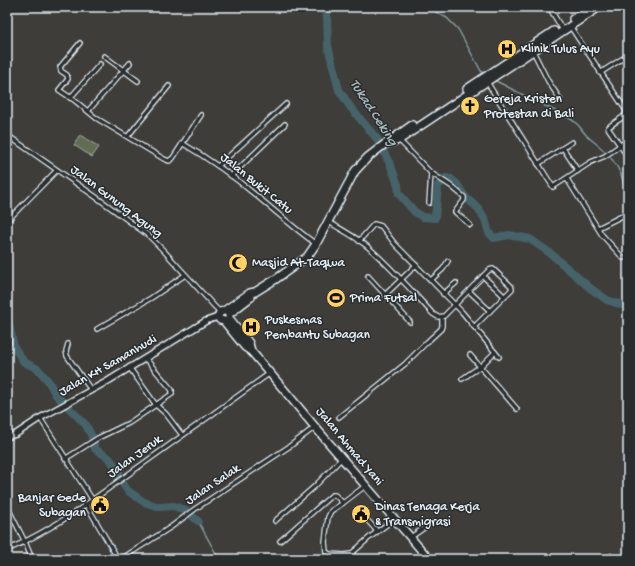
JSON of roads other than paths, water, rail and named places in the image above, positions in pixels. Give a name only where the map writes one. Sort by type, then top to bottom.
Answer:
[{"type":"highway","points":[[486,80],[392,138],[386,144],[399,140],[486,80],[561,27],[591,9],[599,7]]},
{"type":"highway","points":[[496,73],[533,51],[570,26],[591,9]]},
{"type":"highway","points":[[224,315],[252,296],[255,292],[301,262],[311,252],[355,171],[363,161],[385,144]]},
{"type":"highway","name":"Jalan Ahmad Yani","points":[[224,315],[249,343],[251,351],[429,559]]},
{"type":"main road","name":"Jalan KH Samanhudi","points":[[8,437],[16,434],[40,418],[91,390],[206,321],[224,315]]},
{"type":"street","points":[[549,7],[561,27]]},
{"type":"street","points":[[570,26],[600,73],[626,107],[627,113],[608,128],[628,157]]},
{"type":"street","points":[[80,43],[60,67],[61,71],[67,75],[68,79],[59,90],[96,118],[169,161],[173,158],[201,115]]},
{"type":"street","points":[[533,51],[548,81],[560,99]]},
{"type":"street","points":[[600,73],[628,55]]},
{"type":"street","points":[[104,56],[138,82]]},
{"type":"street","points":[[88,111],[130,63]]},
{"type":"street","points":[[70,98],[100,64]]},
{"type":"street","points":[[486,80],[552,187],[567,179],[591,162],[605,156],[628,140]]},
{"type":"street","points":[[128,136],[169,86]]},
{"type":"street","points":[[218,166],[286,104]]},
{"type":"street","points":[[231,176],[285,124]]},
{"type":"street","name":"Jalan Gunung Agung","points":[[7,135],[148,235],[224,315]]},
{"type":"street","points":[[399,140],[431,173],[462,195],[464,199],[455,210],[456,213],[470,225]]},
{"type":"street","points":[[538,164],[572,142]]},
{"type":"street","name":"Jalan Bukit Catu","points":[[182,143],[218,166],[253,192],[293,227],[316,244]]},
{"type":"street","points":[[563,148],[578,171]]},
{"type":"street","points":[[7,221],[57,170]]},
{"type":"street","points":[[429,203],[431,173]]},
{"type":"street","points":[[567,179],[609,244],[623,258]]},
{"type":"street","points":[[598,228],[628,213]]},
{"type":"street","points":[[328,221],[360,241],[372,251],[401,279],[433,314],[442,318]]},
{"type":"street","points":[[360,241],[374,224],[379,224],[395,244],[456,305],[499,357]]},
{"type":"street","points":[[431,280],[444,269],[448,261]]},
{"type":"street","points":[[386,294],[416,266]]},
{"type":"street","points":[[339,417],[405,364],[442,326],[442,318],[489,270],[493,269],[511,286],[511,290],[474,327]]},
{"type":"street","points":[[97,329],[151,298],[185,275]]},
{"type":"street","points":[[368,276],[410,322]]},
{"type":"street","points":[[483,276],[505,297]]},
{"type":"street","points":[[444,294],[456,283]]},
{"type":"street","points":[[469,291],[490,311]]},
{"type":"street","points":[[7,329],[10,341],[7,345]]},
{"type":"street","points":[[68,344],[66,351],[67,356],[91,390]]},
{"type":"street","points":[[462,379],[481,366],[495,352]]},
{"type":"street","points":[[470,355],[517,409]]},
{"type":"street","points":[[65,459],[98,438],[129,424],[172,394],[172,390],[145,358]]},
{"type":"street","points":[[129,367],[156,405],[166,414],[182,435]]},
{"type":"street","name":"Jalan Jeruk","points":[[7,550],[49,529],[118,482],[270,373]]},
{"type":"street","points":[[40,418],[92,499]]},
{"type":"street","name":"Jalan Salak","points":[[119,559],[171,527],[195,509],[290,446],[315,427]]},
{"type":"street","points":[[275,521],[315,486],[342,458]]},
{"type":"street","points":[[365,486],[329,514],[325,542],[327,553],[344,555],[351,554],[377,531],[394,519]]},
{"type":"street","points":[[280,541],[332,495],[335,495],[343,503]]},
{"type":"street","points":[[86,504],[119,559]]},
{"type":"street","points":[[7,506],[32,559]]},
{"type":"street","points":[[368,521],[377,531]]},
{"type":"street","points":[[410,538],[431,523]]},
{"type":"street","points":[[129,554],[131,559]]},
{"type":"street","points":[[611,556],[615,559]]},
{"type":"waterway","name":"Tukad Ceking","points":[[324,7],[327,17],[328,46],[339,90],[351,108],[377,139],[391,166],[398,185],[399,194],[415,212],[423,217],[435,218],[438,186],[445,178],[451,179],[456,183],[466,198],[478,208],[485,219],[489,233],[494,238],[509,235],[530,239],[550,253],[590,288],[607,300],[628,307]]},
{"type":"waterway","points":[[427,7],[447,18],[458,29],[481,71],[486,74]]},
{"type":"waterway","points":[[494,80],[570,118],[576,123],[587,136],[613,160],[621,174],[628,208]]},
{"type":"waterway","points":[[7,315],[14,347],[24,362],[38,369],[49,382],[56,395],[86,425],[92,437],[95,449],[109,458],[119,471],[118,477],[128,491],[144,502],[160,507],[174,506],[186,511],[198,521]]},
{"type":"waterway","points":[[198,521],[219,559]]},
{"type":"place","name":"Klinik Tulus Ayu","points":[[507,49]]},
{"type":"place","name":"Gereja Kristen Protestan di Bali","points":[[470,106]]},
{"type":"place","name":"Masjid At-Taqwa","points":[[238,263]]},
{"type":"place","name":"Prima Futsal","points":[[336,298]]},
{"type":"place","name":"Puskesmas Pembantu Subagan","points":[[251,327]]},
{"type":"place","name":"Banjar Gede Subagan","points":[[100,505]]},
{"type":"place","name":"Dinas Tenaga Kerja & Transmigrasi","points":[[361,514]]}]
